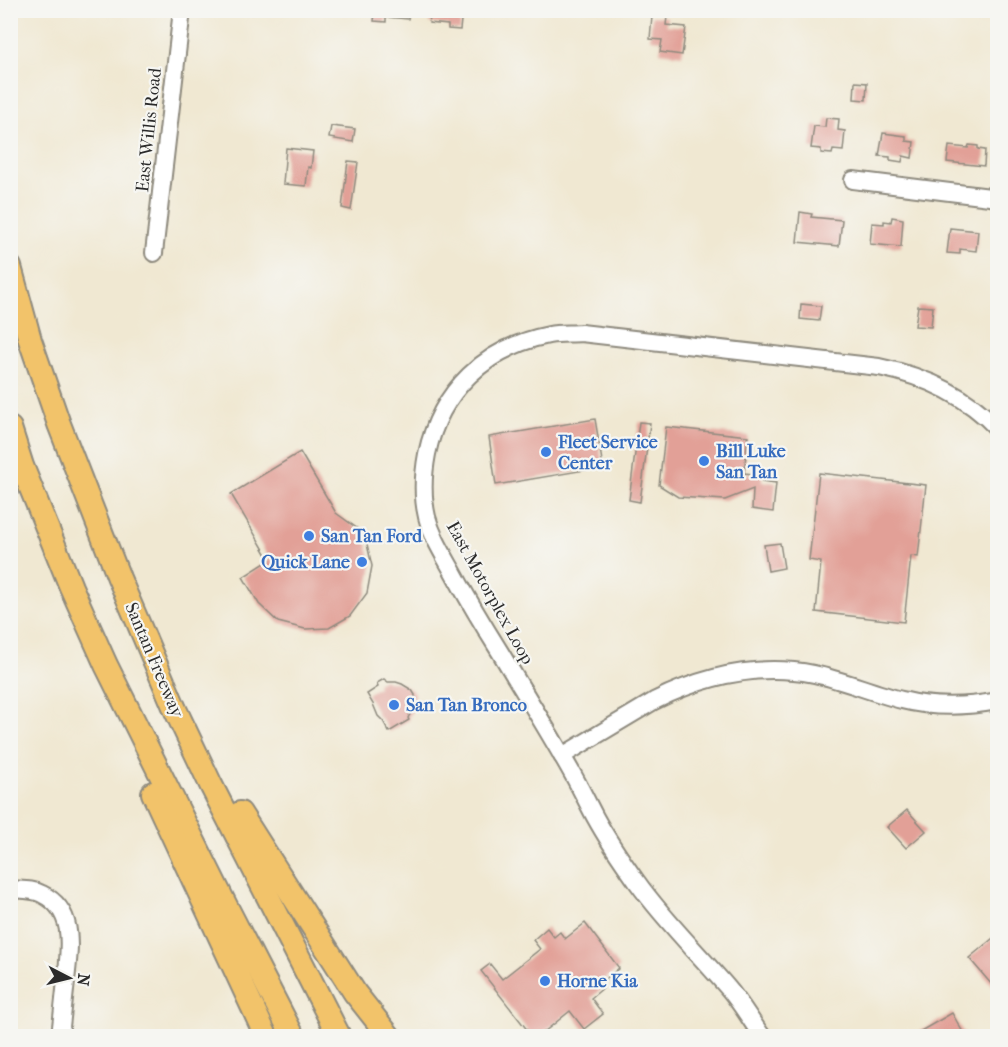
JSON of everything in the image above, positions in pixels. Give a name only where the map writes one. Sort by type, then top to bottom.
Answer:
[{"type":"highway","name":"Santan Freeway","points":[[10,267],[30,340],[62,434],[115,568],[175,709],[211,785],[339,1036]]},
{"type":"highway","points":[[10,428],[22,466],[71,587],[106,665],[293,1036]]},
{"type":"highway","points":[[106,665],[119,718],[266,1036]]},
{"type":"highway","points":[[175,709],[204,745],[243,818],[355,993],[389,1036]]},
{"type":"street","name":"East Willis Road","points":[[154,253],[182,10]]},
{"type":"street","points":[[853,180],[998,198]]},
{"type":"street","name":"East Motorplex Loop","points":[[762,1036],[730,990],[637,882],[596,819],[562,756],[440,549],[432,534],[424,504],[423,487],[425,465],[435,427],[451,395],[469,375],[496,354],[550,335],[581,333],[879,367],[903,372],[949,391],[972,405],[998,429]]},
{"type":"street","points":[[562,756],[654,700],[687,685],[734,673],[778,670],[813,674],[903,701],[923,704],[971,705],[998,701]]},
{"type":"street","points":[[10,889],[44,895],[58,906],[66,920],[70,938],[60,1036]]},
{"type":"building","points":[[375,10],[410,10],[408,19],[386,17],[386,22],[374,21]]},
{"type":"building","points":[[431,10],[462,10],[460,30],[448,29],[448,25],[429,23]]},
{"type":"building","points":[[652,16],[667,17],[666,25],[686,27],[682,55],[660,52],[662,40],[650,39]]},
{"type":"building","points":[[855,82],[867,83],[866,100],[854,99]]},
{"type":"building","points":[[826,118],[839,119],[838,130],[845,131],[843,151],[833,150],[832,154],[821,153],[821,149],[811,148],[814,126],[825,127]]},
{"type":"building","points":[[331,126],[355,129],[353,142],[329,138]]},
{"type":"building","points":[[883,133],[906,136],[906,141],[914,142],[912,158],[903,156],[902,162],[890,160],[890,157],[879,156]]},
{"type":"building","points":[[969,145],[985,150],[984,166],[947,162],[949,146],[968,148]]},
{"type":"building","points":[[286,148],[313,151],[306,186],[283,184]]},
{"type":"building","points":[[348,161],[358,162],[351,210],[342,208]]},
{"type":"building","points":[[800,212],[812,214],[811,217],[842,220],[839,246],[797,242]]},
{"type":"building","points":[[892,217],[903,219],[901,247],[870,244],[872,223],[891,222]]},
{"type":"building","points":[[950,228],[978,231],[976,251],[960,249],[960,254],[947,253]]},
{"type":"building","points":[[801,304],[821,306],[819,321],[800,319]]},
{"type":"building","points":[[918,306],[933,307],[931,327],[915,326]]},
{"type":"building","name":"Fleet Service Center","points":[[595,419],[603,467],[496,485],[489,437]]},
{"type":"building","points":[[639,422],[650,423],[640,502],[629,500]]},
{"type":"building","name":"Bill Luke San Tan","points":[[666,427],[748,436],[744,473],[762,475],[762,481],[776,483],[773,512],[752,509],[753,489],[725,500],[678,497],[659,485]]},
{"type":"building","name":"San Tan Ford","points":[[300,452],[336,513],[358,529],[367,544],[372,566],[367,593],[350,616],[329,628],[305,629],[278,622],[259,604],[243,577],[270,560],[231,494]]},
{"type":"building","points":[[819,473],[926,485],[918,557],[911,556],[904,622],[816,612],[821,562],[809,560]]},
{"type":"building","points":[[780,543],[784,568],[768,571],[764,545]]},
{"type":"building","name":"San Tan Bronco","points":[[384,679],[388,682],[402,684],[412,690],[415,695],[414,707],[409,720],[389,732],[367,694],[378,687],[377,683]]},
{"type":"building","points":[[907,810],[926,831],[906,848],[887,827]]},
{"type":"building","name":"Horne Kia","points":[[585,923],[619,968],[599,984],[603,988],[591,998],[603,1014],[584,1029],[570,1011],[539,1036],[532,1036],[481,971],[490,964],[502,979],[540,949],[533,940],[547,928],[554,937],[560,932],[565,939]]},
{"type":"building","points":[[998,934],[998,992],[969,958]]},
{"type":"building","points":[[952,1013],[965,1036],[912,1036]]},
{"type":"place","name":"Fleet Service Center","points":[[546,452]]},
{"type":"place","name":"Bill Luke San Tan","points":[[704,461]]},
{"type":"place","name":"San Tan Ford","points":[[309,536]]},
{"type":"place","name":"Quick Lane","points":[[362,562]]},
{"type":"place","name":"San Tan Bronco","points":[[394,705]]},
{"type":"place","name":"Horne Kia","points":[[545,981]]}]
